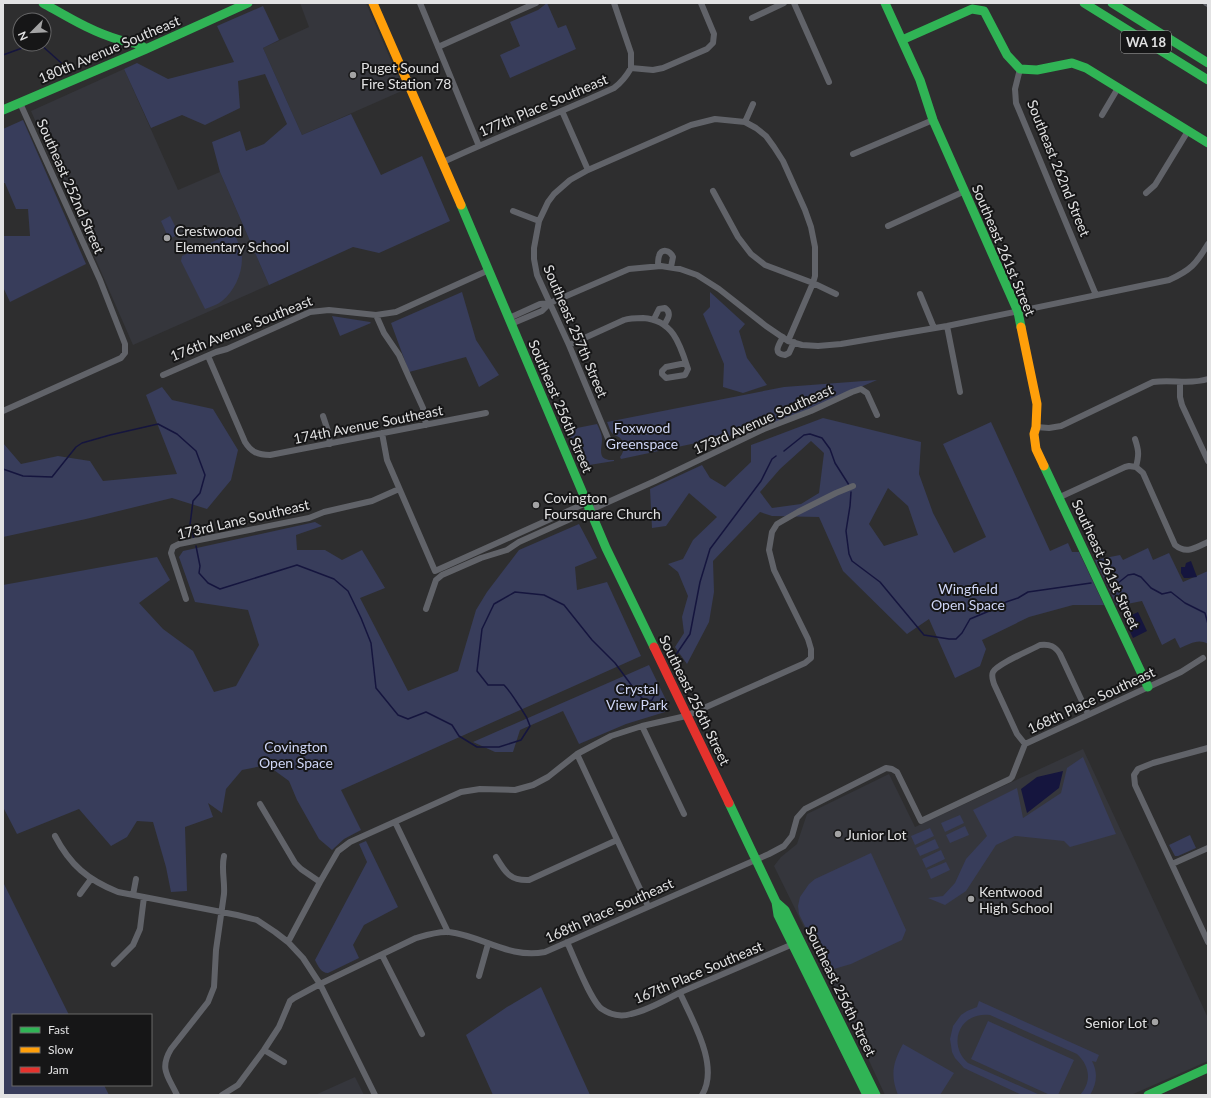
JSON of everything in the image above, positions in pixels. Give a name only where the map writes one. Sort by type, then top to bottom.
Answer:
[{"type":"main road","name":"180th Avenue Southeast","points":[[3,110],[146,49],[248,3]]},
{"type":"main road","name":"Southeast 256th Street","points":[[373,3],[443,162],[606,548],[776,902],[778,915],[866,1095]]},
{"type":"main road","name":"Southeast 261st Street","points":[[885,3],[920,80],[933,120],[1018,312],[1037,404],[1036,427],[1034,434],[1036,448],[1148,687]]},
{"type":"main road","name":"WA 18","points":[[1084,3],[1208,80]]},
{"type":"main road","name":"WA 18","points":[[1112,3],[1208,63]]},
{"type":"main road","points":[[48,4],[87,28],[111,38],[139,44],[146,49]]},
{"type":"main road","points":[[902,40],[972,10],[984,11],[1007,56],[1020,69],[1037,70],[1072,64],[1086,68],[1208,143]]},
{"type":"main road","points":[[111,38],[123,49],[126,57]]},
{"type":"main road","name":"Southeast 256th Street","points":[[776,902],[785,910],[876,1095]]},
{"type":"main road","points":[[1148,1095],[1208,1068]]},
{"type":"main road","points":[[854,1070],[858,1070],[866,1074]]},
{"type":"street","points":[[420,3],[479,146]]},
{"type":"street","points":[[438,47],[536,3]]},
{"type":"street","points":[[614,3],[631,53],[631,68],[652,70],[663,68],[707,49],[713,43],[714,34],[701,3]]},
{"type":"street","points":[[752,18],[784,3]]},
{"type":"street","points":[[794,3],[829,82]]},
{"type":"street","name":"177th Place Southeast","points":[[443,162],[614,88],[621,83],[631,68]]},
{"type":"street","name":"Southeast 262nd Street","points":[[1020,69],[1015,88],[1016,103],[1096,295]]},
{"type":"street","points":[[1102,115],[1118,88]]},
{"type":"street","name":"Southeast 252nd Street","points":[[3,411],[121,358],[125,353],[126,344],[100,280],[20,103]]},
{"type":"street","points":[[753,104],[745,122],[766,136],[783,161],[805,210],[811,227],[815,247],[815,276],[813,283],[788,340]]},
{"type":"street","points":[[562,111],[588,170]]},
{"type":"street","name":"Southeast 257th Street","points":[[612,448],[569,345],[537,275],[534,259],[534,248],[539,221],[548,202],[554,194],[570,180],[588,170],[691,125],[715,120],[745,122]]},
{"type":"street","points":[[853,154],[933,120]]},
{"type":"street","points":[[1146,193],[1155,185],[1188,131]]},
{"type":"street","points":[[713,191],[738,237],[751,254],[765,265],[813,283],[836,294]]},
{"type":"street","points":[[888,226],[965,192]]},
{"type":"street","points":[[513,211],[539,221]]},
{"type":"street","points":[[510,321],[540,304],[550,303],[629,269],[658,266],[680,269],[697,275],[719,289],[766,326],[788,340],[802,345],[818,346],[841,344],[947,326],[1169,280],[1183,274],[1198,260],[1208,244]]},
{"type":"street","points":[[658,266],[659,256],[666,250],[671,252],[673,257],[671,267]]},
{"type":"street","name":"176th Avenue Southeast","points":[[162,375],[310,312],[329,310],[376,315],[396,312],[489,270]]},
{"type":"street","points":[[920,294],[934,328]]},
{"type":"street","points":[[654,319],[659,309],[665,308],[669,315],[664,325]]},
{"type":"street","points":[[376,315],[384,333],[399,355],[423,408],[426,425]]},
{"type":"street","points":[[569,345],[630,318],[654,319],[664,325],[675,336],[686,363]]},
{"type":"street","points":[[947,326],[960,392]]},
{"type":"street","name":"174th Avenue Southeast","points":[[208,356],[244,442],[248,448],[261,455],[270,455],[330,444],[486,413]]},
{"type":"street","points":[[1036,427],[1049,428],[1061,426],[1153,382],[1196,382],[1208,379]]},
{"type":"street","points":[[1180,382],[1180,397],[1182,405],[1208,461]]},
{"type":"street","name":"173rd Avenue Southeast","points":[[426,609],[436,580],[442,575],[481,558],[507,550],[519,542],[588,507],[655,481],[764,429],[811,411],[861,389],[867,393],[877,414]]},
{"type":"street","points":[[323,416],[328,431],[330,444]]},
{"type":"street","points":[[382,433],[387,460],[435,571],[588,507]]},
{"type":"street","points":[[1135,439],[1139,453],[1136,466]]},
{"type":"street","points":[[1060,497],[1125,467],[1136,466],[1143,473],[1174,543],[1181,549],[1190,550],[1208,542]]},
{"type":"street","points":[[288,942],[338,851],[350,842],[461,792],[480,789],[515,790],[534,785],[548,777],[577,754],[611,736],[642,726],[686,716],[805,663],[811,658],[811,649],[808,639],[774,570],[768,550],[769,543],[772,532],[777,524],[836,493],[853,486]]},
{"type":"street","name":"173rd Lane Southeast","points":[[186,599],[171,553],[173,547],[179,544],[221,535],[309,518],[324,512],[372,501],[399,489]]},
{"type":"street","points":[[1024,744],[1017,734],[992,678],[993,672],[999,666],[1040,645],[1053,645],[1057,649],[1088,714]]},
{"type":"street","name":"168th Place Southeast","points":[[222,1095],[238,1084],[264,1050],[279,1027],[290,1001],[320,984],[416,938],[430,934],[448,932],[469,937],[512,952],[536,953],[554,948],[756,860],[784,846],[792,836],[798,818],[805,809],[886,768],[897,772],[921,821],[1010,779],[1024,744],[1181,672],[1203,658]]},
{"type":"street","points":[[642,726],[684,814]]},
{"type":"street","points":[[1208,748],[1153,763],[1138,769],[1134,774],[1135,785],[1208,942]]},
{"type":"street","points":[[577,754],[648,906]]},
{"type":"street","points":[[260,804],[295,863],[301,870],[320,882]]},
{"type":"street","points":[[395,822],[448,932]]},
{"type":"street","points":[[55,836],[62,849],[80,871],[103,886],[118,892],[144,896],[257,920],[288,942],[304,958],[320,984],[375,1095]]},
{"type":"street","points":[[496,857],[506,873],[518,879],[529,880],[617,840]]},
{"type":"street","points":[[1172,864],[1208,848]]},
{"type":"street","points":[[177,1095],[166,1072],[165,1062],[171,1049],[208,1002],[214,987],[216,950],[224,894],[222,866],[224,856]]},
{"type":"street","points":[[80,894],[91,879]]},
{"type":"street","points":[[133,895],[136,879]]},
{"type":"street","points":[[114,964],[133,945],[140,929],[144,896]]},
{"type":"street","name":"167th Place Southeast","points":[[567,942],[594,1000],[601,1008],[620,1016],[645,1010],[680,993],[793,944]]},
{"type":"street","points":[[479,976],[488,944]]},
{"type":"street","points":[[382,955],[422,1034]]},
{"type":"street","points":[[680,993],[704,1050],[707,1076],[702,1094],[710,1095]]},
{"type":"street","points":[[264,1050],[284,1062]]},
{"type":"shaded area","points":[[300,3],[366,3],[404,90],[302,135],[263,48],[309,27]]},
{"type":"shaded area","name":"Crestwood Elementary School","points":[[124,69],[178,190],[220,172],[269,285],[133,345],[31,111]]},
{"type":"shaded area","points":[[1191,561],[1197,577],[1184,578],[1181,573],[1181,567],[1185,567],[1186,563]]},
{"type":"shaded area","points":[[1138,612],[1147,631],[1133,638],[1124,619]]},
{"type":"shaded area","name":"Kentwood High School","points":[[1083,749],[1208,1018],[1208,1061],[1131,1095],[885,1095],[774,866],[781,857],[797,844],[807,814],[889,774],[915,827]]},
{"type":"shaded area","points":[[1063,771],[1059,788],[1027,813],[1021,789],[1037,777]]},
{"type":"shaded area","points":[[355,1077],[364,1095],[315,1095]]},
{"type":"green space","points":[[547,3],[558,28],[566,25],[576,49],[510,78],[500,55],[520,46],[510,22],[538,10]]},
{"type":"green space","points":[[263,6],[279,40],[263,48],[302,135],[351,114],[381,175],[422,156],[450,221],[379,253],[353,247],[269,285],[220,172],[212,142],[240,131],[246,151],[264,144],[287,124],[265,74],[238,81],[240,108],[205,125],[182,115],[151,128],[124,69],[137,63],[168,79],[234,62],[217,26]]},
{"type":"green space","points":[[23,120],[86,264],[10,302],[3,287],[3,236],[30,236],[28,209],[16,209],[5,183],[3,183],[3,129]]},
{"type":"green space","points":[[170,216],[179,234],[169,239],[161,221]]},
{"type":"green space","points":[[234,232],[242,257],[242,264],[238,278],[231,291],[222,301],[205,309],[181,261],[182,256]]},
{"type":"green space","points":[[462,292],[476,340],[499,375],[479,387],[466,357],[409,372],[391,323]]},
{"type":"green space","points":[[710,292],[745,324],[739,331],[747,358],[767,385],[743,393],[723,387],[724,364],[703,314],[710,307]]},
{"type":"green space","points":[[332,316],[370,322],[371,323],[340,336]]},
{"type":"green space","name":"Foxwood Greenspace","points":[[877,380],[762,429],[621,459],[620,457],[623,453],[624,443],[620,438],[612,433],[607,422],[784,387]]},
{"type":"green space","points":[[162,387],[172,400],[213,409],[238,450],[231,480],[207,509],[172,498],[3,537],[3,443],[21,464],[58,456],[90,461],[103,481],[177,474],[146,395]]},
{"type":"green space","name":"Wingfield Open Space","points":[[823,418],[921,442],[919,474],[933,513],[954,553],[986,537],[943,444],[991,422],[1050,551],[1068,543],[1072,552],[1079,552],[1104,605],[1073,605],[1029,617],[982,640],[986,649],[980,666],[955,678],[929,619],[907,634],[843,571],[819,517],[772,516],[760,512],[713,561],[714,592],[709,622],[687,664],[675,647],[684,633],[682,617],[688,596],[678,572],[668,564],[683,559],[693,540],[717,517],[689,493],[666,526],[652,528],[650,489],[702,465],[710,478],[725,487],[751,462],[751,445]],"holes":[[[811,441],[824,453],[819,493],[801,504],[772,508],[760,492],[780,469]],[[888,488],[908,506],[918,535],[884,546],[869,524]]]},
{"type":"green space","name":"Foxwood Greenspace","points":[[597,424],[602,437],[601,454],[605,459],[614,461],[583,466],[567,430]]},
{"type":"green space","name":"Covington Open Space","points":[[315,522],[322,526],[296,535],[297,550],[325,550],[342,560],[362,550],[385,588],[360,598],[408,691],[458,671],[476,610],[487,592],[519,550],[579,524],[597,558],[575,567],[577,590],[607,582],[641,656],[341,790],[361,830],[344,839],[332,850],[319,839],[297,800],[289,781],[267,765],[242,770],[226,789],[222,813],[208,803],[213,817],[185,827],[187,891],[171,892],[166,867],[153,822],[137,821],[127,837],[111,846],[79,809],[17,834],[3,807],[3,585],[157,557],[170,580],[139,603],[163,629],[193,651],[214,692],[236,686],[259,645],[248,610],[195,602],[179,557],[183,551]]},
{"type":"green space","points":[[1148,548],[1153,560],[1169,553],[1183,582],[1208,571],[1208,644],[1204,642],[1197,642],[1180,648],[1175,638],[1162,645],[1142,601],[1117,606],[1095,560],[1120,555],[1123,560]]},
{"type":"green space","name":"Crystal View Park","points":[[649,665],[668,704],[668,708],[665,712],[626,724],[579,744],[563,711],[520,730],[513,752],[495,752],[473,742]]},
{"type":"green space","points":[[1083,757],[1116,834],[1070,847],[1064,841],[1015,836],[996,845],[966,891],[945,905],[928,898],[943,896],[955,883],[966,859],[987,836],[973,810],[1017,788],[1023,818],[1061,793],[1067,768]]},
{"type":"green space","points":[[960,815],[964,823],[945,832],[941,823]]},
{"type":"green space","points":[[965,826],[969,835],[950,843],[946,835]]},
{"type":"green space","points":[[930,828],[934,836],[915,845],[911,836]]},
{"type":"green space","points":[[1190,835],[1196,848],[1175,856],[1169,845]]},
{"type":"green space","points":[[935,839],[939,848],[920,856],[916,848]]},
{"type":"green space","points":[[366,841],[398,907],[364,925],[353,945],[359,958],[326,973],[320,969],[315,960],[367,862],[359,844]]},
{"type":"green space","points":[[941,850],[945,859],[926,868],[922,859]]},
{"type":"green space","points":[[871,853],[906,930],[902,940],[851,964],[827,971],[799,914],[798,906],[800,897],[809,884],[815,879]]},
{"type":"green space","points":[[946,862],[950,870],[931,879],[927,870]]},
{"type":"green space","points":[[3,882],[69,1014],[12,1014],[12,1086],[104,1086],[109,1095],[3,1095]]},
{"type":"green space","points":[[541,987],[590,1095],[493,1095],[466,1035],[507,1007]]},
{"type":"green space","points":[[979,1001],[1099,1055],[1096,1062],[1092,1061],[1096,1078],[1090,1095],[1080,1095],[1086,1085],[1088,1074],[1085,1064],[1077,1054],[990,1015],[980,1015],[971,1018],[964,1023],[958,1038],[958,1046],[961,1055],[968,1063],[1040,1095],[1022,1095],[964,1068],[952,1052],[950,1039],[953,1026],[961,1015],[977,1007]]},
{"type":"green space","points":[[988,1021],[1074,1060],[1058,1095],[1050,1095],[971,1059]]},
{"type":"green space","points":[[903,1044],[954,1073],[940,1095],[898,1095],[893,1075],[895,1063]]},
{"type":"waterway","points":[[3,55],[12,52]]},
{"type":"waterway","points":[[49,52],[68,69]]},
{"type":"waterway","points":[[3,469],[23,476],[52,477],[76,447],[82,443],[158,424],[177,434],[196,451],[205,475],[200,493],[193,501],[190,525],[194,539]]},
{"type":"waterway","points":[[784,451],[804,435],[810,434],[822,438],[830,449],[835,463],[849,485]]},
{"type":"waterway","points":[[671,662],[690,634],[700,582],[710,549],[761,481],[772,459],[776,456]]},
{"type":"waterway","points":[[851,492],[846,531],[849,554],[852,561],[880,582],[924,635],[956,639],[962,633],[970,619],[1018,598],[1028,592],[1091,583]]},
{"type":"waterway","points":[[196,546],[200,566],[199,573],[208,583],[220,589],[297,565],[334,579],[348,591],[371,643],[376,688],[398,715],[408,719],[426,712],[452,725],[459,736],[477,747],[499,747],[521,740],[530,726],[524,713],[504,685],[488,685],[477,671],[482,629],[494,604],[515,592],[544,595],[564,605],[592,640],[615,663],[638,694],[646,702],[652,700],[656,692],[656,683]]},
{"type":"waterway","points":[[1107,583],[1118,583],[1128,575],[1134,574],[1141,577],[1151,588],[1162,594],[1171,592],[1185,603],[1205,613],[1208,624]]},
{"type":"traffic: fast","points":[[43,3],[71,19],[110,37],[137,44],[146,49]]},
{"type":"traffic: fast","points":[[3,110],[146,49],[248,3]]},
{"type":"traffic: fast","points":[[885,3],[920,80],[933,120],[1018,312],[1021,327]]},
{"type":"traffic: fast","points":[[1084,3],[1208,80]]},
{"type":"traffic: fast","points":[[1112,3],[1208,63]]},
{"type":"traffic: fast","points":[[902,40],[972,9],[984,11],[1007,55],[1020,69],[1037,70],[1072,63],[1086,68],[1208,143]]},
{"type":"traffic: fast","points":[[461,205],[606,548],[654,647]]},
{"type":"traffic: fast","points":[[1044,466],[1148,687]]},
{"type":"traffic: fast","points":[[729,803],[776,902],[778,915],[867,1095]]},
{"type":"traffic: fast","points":[[776,902],[785,910],[876,1095]]},
{"type":"traffic: fast","points":[[1148,1095],[1208,1068]]},
{"type":"traffic: slow","points":[[373,3],[461,205]]},
{"type":"traffic: slow","points":[[1021,327],[1037,404],[1036,427],[1034,434],[1036,449],[1044,466]]},
{"type":"traffic: jam","points":[[654,647],[729,803]]},
{"type":"place","name":"Puget Sound Fire Station 78","points":[[353,75]]},
{"type":"place","name":"Crestwood Elementary School","points":[[167,238]]},
{"type":"place","name":"Covington Foursquare Church","points":[[536,505]]},
{"type":"place","name":"Junior Lot","points":[[838,834]]},
{"type":"place","name":"Kentwood High School","points":[[971,899]]},
{"type":"place","name":"Senior Lot","points":[[1155,1022]]}]
